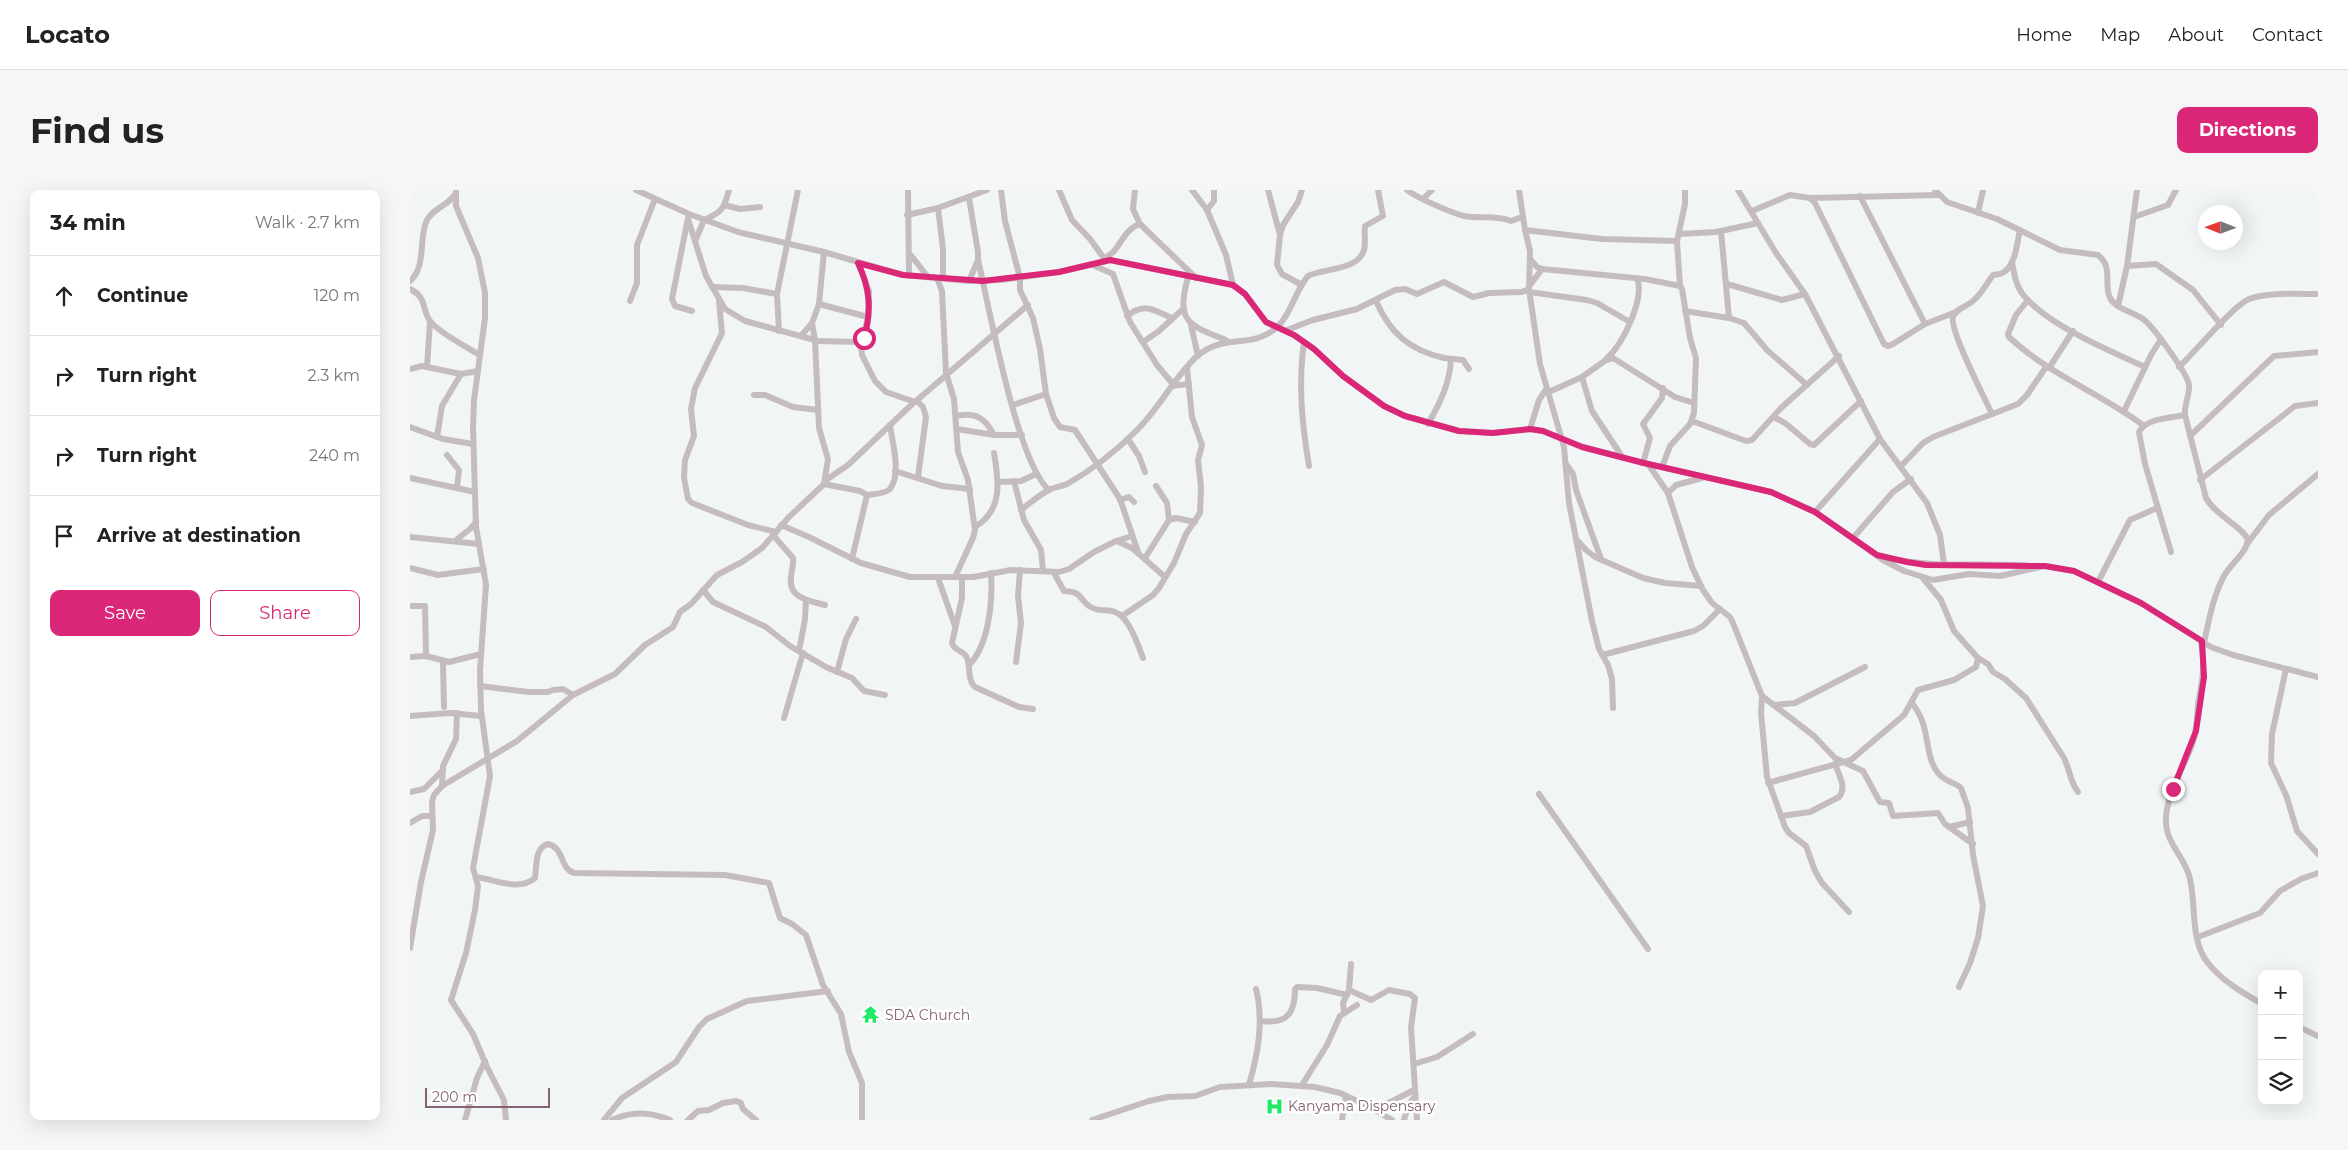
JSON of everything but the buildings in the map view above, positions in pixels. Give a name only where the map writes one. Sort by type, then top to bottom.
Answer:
[{"type":"street","points":[[696,239],[704,220],[719,214],[729,190]]},
{"type":"street","points":[[779,331],[776,294],[798,190]]},
{"type":"street","points":[[908,190],[909,276]]},
{"type":"street","points":[[1001,190],[1005,221],[1020,278],[1022,297],[1028,306],[1037,332],[1046,394],[1057,424],[1064,428],[1075,430],[1098,464],[1120,500],[1138,552]]},
{"type":"street","points":[[1059,190],[1072,220],[1105,260],[1233,285],[1245,294],[1266,322],[1287,330],[1304,342],[1343,376],[1384,406],[1428,424],[1459,431],[1485,433],[1530,429],[1623,458],[1771,492],[1815,512],[1877,555],[1904,571],[1922,576],[1940,580],[1969,574],[2000,576],[2036,567]]},
{"type":"street","points":[[1135,190],[1133,209],[1140,224],[1196,278]]},
{"type":"street","points":[[1192,190],[1206,210],[1226,255],[1233,285]]},
{"type":"street","points":[[1206,210],[1214,201],[1214,190]]},
{"type":"street","points":[[1268,190],[1280,235]]},
{"type":"street","points":[[1302,190],[1298,202],[1286,219],[1280,235],[1278,268],[1282,274],[1302,285]]},
{"type":"street","points":[[1021,510],[1049,490],[1068,483],[1098,464],[1128,439],[1146,421],[1172,385],[1198,356],[1216,343],[1252,340],[1277,327],[1297,297],[1308,276],[1316,272],[1352,263],[1363,254],[1366,226],[1383,216],[1378,190]]},
{"type":"street","points":[[1407,190],[1442,208],[1465,216],[1497,217],[1511,221],[1522,217]]},
{"type":"street","points":[[1424,198],[1432,190]]},
{"type":"street","points":[[1519,190],[1530,259],[1528,291],[1540,364],[1562,439],[1569,503],[1585,590],[1602,655],[1608,665],[1612,680],[1613,708]]},
{"type":"street","points":[[1662,467],[1670,446],[1692,420],[1694,403],[1696,358],[1690,338],[1680,286],[1677,241],[1685,190]]},
{"type":"street","points":[[1738,190],[1776,253],[1806,294],[1880,439],[1911,479],[1936,522],[1944,564]]},
{"type":"street","points":[[1978,213],[1983,190]]},
{"type":"street","points":[[2118,306],[2127,266],[2136,190]]},
{"type":"street","points":[[2134,218],[2168,205],[2176,190]]},
{"type":"street","points":[[638,191],[688,217],[704,220],[723,227],[824,252],[909,276],[969,281],[1020,278],[1105,260],[1114,253],[1125,233],[1140,224]]},
{"type":"street","points":[[907,214],[938,208],[969,198],[982,191]]},
{"type":"street","points":[[410,281],[418,271],[426,222],[431,214],[450,202],[456,192]]},
{"type":"street","points":[[456,192],[456,206],[474,246],[483,274],[486,305],[473,414],[473,444],[476,522],[486,585],[480,686],[481,716],[486,758],[490,769],[490,782],[473,868],[478,891],[472,927],[466,953],[450,1000],[469,1027],[504,1100],[506,1120]]},
{"type":"street","points":[[1752,211],[1789,193],[1810,198],[1937,193],[1947,202],[2003,221],[2060,250],[2098,255],[2107,267],[2111,299],[2118,306],[2143,319],[2161,339],[2189,384],[2185,415],[2200,480],[2211,507],[2247,537],[2247,544]]},
{"type":"street","points":[[1860,196],[1925,324]]},
{"type":"street","points":[[969,198],[977,235],[978,260],[994,334],[1013,405],[1036,474],[1049,490]]},
{"type":"street","points":[[1810,198],[1815,204],[1884,344],[1888,346],[1925,324],[1956,312],[1974,301],[1993,275],[2004,273],[2012,262],[2020,230]]},
{"type":"street","points":[[630,301],[637,283],[637,245],[655,199]]},
{"type":"street","points":[[724,205],[740,210],[760,207]]},
{"type":"street","points":[[938,208],[943,249],[942,286],[947,376],[956,407],[958,452],[970,489],[975,527],[974,538],[959,577],[962,598],[953,647],[965,655],[969,665],[970,681],[973,686],[1019,707],[1033,709]]},
{"type":"street","points":[[719,214],[723,227]]},
{"type":"street","points":[[688,217],[702,264],[719,302],[722,333],[698,381],[691,409],[694,436],[684,464],[684,485],[688,499],[692,503],[774,534],[793,558],[790,587],[806,600],[825,605]]},
{"type":"street","points":[[688,217],[672,299],[675,306],[692,311]]},
{"type":"street","points":[[1679,234],[1721,231],[1758,223]]},
{"type":"street","points":[[1524,230],[1602,239],[1677,241]]},
{"type":"street","points":[[1721,231],[1729,318]]},
{"type":"street","points":[[801,336],[812,323],[819,304],[824,252]]},
{"type":"street","points":[[909,253],[928,277]]},
{"type":"street","points":[[1530,259],[1537,268],[1542,269],[1638,282],[1645,279],[1680,286]]},
{"type":"street","points":[[969,281],[978,260]]},
{"type":"street","points":[[2012,262],[2018,286],[2028,300],[2074,331],[2145,367]]},
{"type":"street","points":[[858,263],[869,291],[868,318],[862,342],[862,355],[876,381],[891,394],[916,402],[923,407],[926,417],[918,477]]},
{"type":"street","points":[[1092,264],[1113,274],[1128,316],[1157,365],[1172,385]]},
{"type":"street","points":[[2127,266],[2156,264],[2193,290],[2221,325]]},
{"type":"street","points":[[1528,291],[1542,269]]},
{"type":"street","points":[[1188,277],[1184,292],[1184,308],[1191,323],[1198,356]]},
{"type":"street","points":[[1287,330],[1313,320],[1357,309],[1395,290],[1405,289],[1417,294],[1442,282],[1473,297],[1489,293],[1528,291],[1587,300],[1597,303],[1630,322]]},
{"type":"street","points":[[1530,429],[1539,400],[1548,390],[1582,377],[1606,360],[1630,322],[1635,309],[1638,282]]},
{"type":"street","points":[[1727,284],[1782,300],[1806,294]]},
{"type":"street","points":[[712,287],[743,288],[776,294]]},
{"type":"street","points":[[410,288],[424,302],[430,322],[427,367]]},
{"type":"street","points":[[2180,367],[2241,304],[2249,299],[2280,295],[2318,294]]},
{"type":"street","points":[[2028,300],[2016,315],[2008,334],[2032,357],[2124,411],[2143,425],[2185,415]]},
{"type":"street","points":[[1376,301],[1385,321],[1399,336],[1421,350],[1451,359],[1463,360],[1469,369]]},
{"type":"street","points":[[719,302],[732,315],[750,323],[815,341],[862,342]]},
{"type":"street","points":[[819,304],[868,318]]},
{"type":"street","points":[[410,948],[421,882],[433,830],[433,797],[442,786],[517,741],[574,695],[615,674],[646,645],[672,627],[680,612],[691,604],[717,575],[752,556],[825,482],[848,465],[909,407],[1028,306]]},
{"type":"street","points":[[1128,316],[1138,308],[1143,307],[1172,318]]},
{"type":"street","points":[[1143,342],[1159,331],[1184,308]]},
{"type":"street","points":[[1685,311],[1729,318],[1744,323],[1767,350],[1807,385]]},
{"type":"street","points":[[1956,312],[1953,317],[1953,325],[1992,414]]},
{"type":"street","points":[[430,322],[480,355]]},
{"type":"street","points":[[812,323],[815,341],[819,428],[828,459],[825,482]]},
{"type":"street","points":[[1191,323],[1194,327],[1228,341]]},
{"type":"street","points":[[1901,466],[1923,443],[2021,402],[2074,331]]},
{"type":"street","points":[[1616,359],[1624,334]]},
{"type":"street","points":[[2124,411],[2161,339]]},
{"type":"street","points":[[1304,342],[1301,396],[1304,437],[1309,466]]},
{"type":"street","points":[[2190,436],[2274,356],[2318,352]]},
{"type":"street","points":[[1692,420],[1749,442],[1781,408],[1839,356]]},
{"type":"street","points":[[1428,424],[1450,378],[1451,359]]},
{"type":"street","points":[[1606,360],[1616,359],[1675,397],[1694,403]]},
{"type":"street","points":[[410,369],[427,367],[461,374],[478,371]]},
{"type":"street","points":[[1122,616],[1153,595],[1174,563],[1186,534],[1195,522],[1201,508],[1198,460],[1202,446],[1192,417],[1186,368]]},
{"type":"street","points":[[448,371],[454,384]]},
{"type":"street","points":[[437,437],[442,406],[461,374]]},
{"type":"street","points":[[1582,377],[1592,410],[1623,458]]},
{"type":"street","points":[[1172,385],[1189,384]]},
{"type":"street","points":[[1663,388],[1662,398],[1643,424],[1650,438],[1646,464],[1668,493],[1692,567],[1708,599],[1730,617],[1733,622],[1762,696],[1761,707],[1768,783],[1788,833],[1806,846],[1814,871],[1822,883],[1849,912]]},
{"type":"street","points":[[1013,405],[1046,394]]},
{"type":"street","points":[[754,395],[765,395],[793,407],[818,410]]},
{"type":"street","points":[[908,399],[909,407]]},
{"type":"street","points":[[1774,417],[1785,423],[1814,446],[1861,401]]},
{"type":"street","points":[[2200,480],[2295,406],[2318,403]]},
{"type":"street","points":[[956,407],[966,414],[983,419],[994,435]]},
{"type":"street","points":[[956,416],[966,414]]},
{"type":"street","points":[[825,482],[841,489],[860,491],[867,495],[889,490],[895,471],[890,425]]},
{"type":"street","points":[[2143,425],[2139,434],[2157,508],[2171,552]]},
{"type":"street","points":[[410,427],[437,437],[473,444]]},
{"type":"street","points":[[957,429],[994,435],[1022,435]]},
{"type":"street","points":[[1128,439],[1137,452],[1145,472]]},
{"type":"street","points":[[1815,512],[1880,439]]},
{"type":"street","points":[[975,527],[984,520],[995,505],[998,482],[994,454]]},
{"type":"street","points":[[447,455],[459,470],[457,487]]},
{"type":"street","points":[[1566,464],[1572,474],[1601,559]]},
{"type":"street","points":[[895,471],[942,486],[970,489]]},
{"type":"street","points":[[998,482],[1026,479],[1036,474]]},
{"type":"street","points":[[2258,1002],[2235,988],[2208,963],[2198,938],[2189,875],[2172,845],[2166,829],[2168,808],[2173,789],[2196,731],[2204,677],[2203,642],[2210,610],[2224,575],[2269,515],[2318,474]]},
{"type":"street","points":[[1668,493],[1676,486],[1703,477]]},
{"type":"street","points":[[410,478],[475,492]]},
{"type":"street","points":[[1853,538],[1893,492],[1911,479]]},
{"type":"street","points":[[1014,481],[1024,520],[1039,545],[1041,569]]},
{"type":"street","points":[[1145,558],[1171,517],[1167,503],[1156,486]]},
{"type":"street","points":[[852,559],[867,495]]},
{"type":"street","points":[[1120,500],[1129,497],[1134,502]]},
{"type":"street","points":[[2098,582],[2130,520],[2157,508]]},
{"type":"street","points":[[973,515],[984,520]]},
{"type":"street","points":[[1171,517],[1195,522]]},
{"type":"street","points":[[456,540],[476,522]]},
{"type":"street","points":[[781,525],[852,559],[902,576],[938,578],[1041,569],[1054,573],[1069,569],[1094,552],[1116,541],[1132,536]]},
{"type":"street","points":[[410,537],[456,540],[479,544]]},
{"type":"street","points":[[1576,539],[1586,550],[1601,559],[1652,581],[1701,586]]},
{"type":"street","points":[[1116,541],[1126,544],[1138,552],[1166,577]]},
{"type":"street","points":[[1877,555],[1926,565],[2058,566],[2098,582],[2167,618],[2203,642],[2233,655],[2318,677]]},
{"type":"street","points":[[410,568],[438,575],[484,568]]},
{"type":"street","points":[[1016,662],[1021,623],[1018,596],[1020,570]]},
{"type":"street","points":[[969,665],[977,657],[982,644],[991,607],[991,573]]},
{"type":"street","points":[[1054,573],[1064,591],[1074,592],[1084,598],[1087,605],[1098,611],[1113,611],[1122,616],[1143,658]]},
{"type":"street","points":[[1922,576],[1941,600],[1954,631],[1978,658],[1988,664],[1993,672],[2005,679],[2026,698],[2064,758],[2069,768],[2072,784],[2078,792]]},
{"type":"street","points":[[938,578],[956,627]]},
{"type":"street","points":[[703,590],[713,602],[766,627],[801,652],[837,672],[855,679],[864,691],[886,695]]},
{"type":"street","points":[[784,718],[801,652],[806,600]]},
{"type":"street","points":[[410,606],[425,606],[426,656]]},
{"type":"street","points":[[1602,655],[1694,631],[1703,626],[1720,609]]},
{"type":"street","points":[[837,672],[846,639],[856,619]]},
{"type":"street","points":[[410,657],[426,656],[443,662],[457,661],[481,654]]},
{"type":"street","points":[[1768,783],[1835,764],[1843,764],[1868,747],[1904,715],[1918,690],[1944,683],[1970,672],[1978,664],[1978,658]]},
{"type":"street","points":[[443,662],[444,707]]},
{"type":"street","points":[[1761,707],[1772,704],[1795,703],[1865,667]]},
{"type":"street","points":[[2286,669],[2271,740],[2271,763],[2286,795],[2297,831],[2318,854]]},
{"type":"street","points":[[480,686],[529,692],[548,692],[554,689],[563,689],[574,695]]},
{"type":"street","points":[[1762,696],[1814,736],[1834,758],[1843,764],[1862,771],[1880,802],[1889,804],[1895,818],[1938,812],[1949,826],[1973,844]]},
{"type":"street","points":[[1912,703],[1924,721],[1930,756],[1936,770],[1946,781],[1961,788],[1970,822],[1983,913],[1970,963],[1959,986]]},
{"type":"street","points":[[410,716],[457,713],[481,716]]},
{"type":"street","points":[[442,786],[443,770],[456,739],[457,713]]},
{"type":"street","points":[[1781,816],[1810,812],[1839,797],[1842,794],[1843,786],[1835,764]]},
{"type":"street","points":[[410,792],[424,789],[443,770]]},
{"type":"street","points":[[1539,794],[1648,948]]},
{"type":"street","points":[[410,823],[422,816],[432,816]]},
{"type":"street","points":[[1949,826],[1970,822]]},
{"type":"street","points":[[476,877],[511,884],[531,881],[535,878],[537,856],[543,846],[548,844],[557,849],[565,866],[574,873],[725,875],[766,882],[771,886],[780,918],[799,929],[809,941],[815,965],[841,1014],[850,1052],[862,1083],[862,1120]]},
{"type":"street","points":[[2198,938],[2260,914],[2286,887],[2318,873]]},
{"type":"street","points":[[1344,1012],[1343,1003],[1348,993],[1351,964]]},
{"type":"street","points":[[1260,1021],[1276,1022],[1283,1020],[1294,1007],[1295,989],[1297,987],[1348,993],[1373,1000],[1389,990],[1413,996],[1415,1001],[1411,1023],[1417,1120]]},
{"type":"street","points":[[1249,1085],[1255,1065],[1260,1021],[1256,989]]},
{"type":"street","points":[[604,1120],[622,1098],[676,1062],[707,1019],[747,1001],[828,991]]},
{"type":"street","points":[[1302,1085],[1327,1045],[1337,1021],[1344,1012],[1358,1005]]},
{"type":"street","points":[[2303,1029],[2318,1036]]},
{"type":"street","points":[[1414,1064],[1437,1057],[1473,1034]]},
{"type":"street","points":[[465,1120],[477,1078],[485,1061]]},
{"type":"street","points":[[1092,1120],[1149,1100],[1195,1096],[1220,1087],[1249,1085],[1302,1085],[1346,1096],[1392,1120]]},
{"type":"street","points":[[1376,1110],[1414,1093]]},
{"type":"street","points":[[1404,1120],[1414,1093]]},
{"type":"street","points":[[1342,1120],[1346,1096]]},
{"type":"street","points":[[688,1120],[698,1111],[709,1110],[723,1103],[736,1101],[741,1103],[743,1110],[756,1120]]},
{"type":"street","points":[[612,1120],[643,1114],[652,1114],[670,1120]]},
{"type":"place","name":"SDA Church","points":[[871,1015]]},
{"type":"place","name":"Kanyama Dispensary","points":[[1274,1106]]},
{"type":"route","points":[[864,338],[867,329],[869,291],[866,278],[858,263],[903,275],[983,281],[1059,272],[1110,260],[1238,287],[1266,322],[1287,330],[1314,349],[1343,376],[1384,406],[1428,424],[1459,431],[1485,433],[1525,429],[1543,431],[1582,447],[1771,492],[1815,512],[1877,555],[1907,562],[1926,565],[2058,566],[2074,571],[2141,603],[2202,641],[2205,667],[2198,705],[2196,731],[2173,789]]}]
